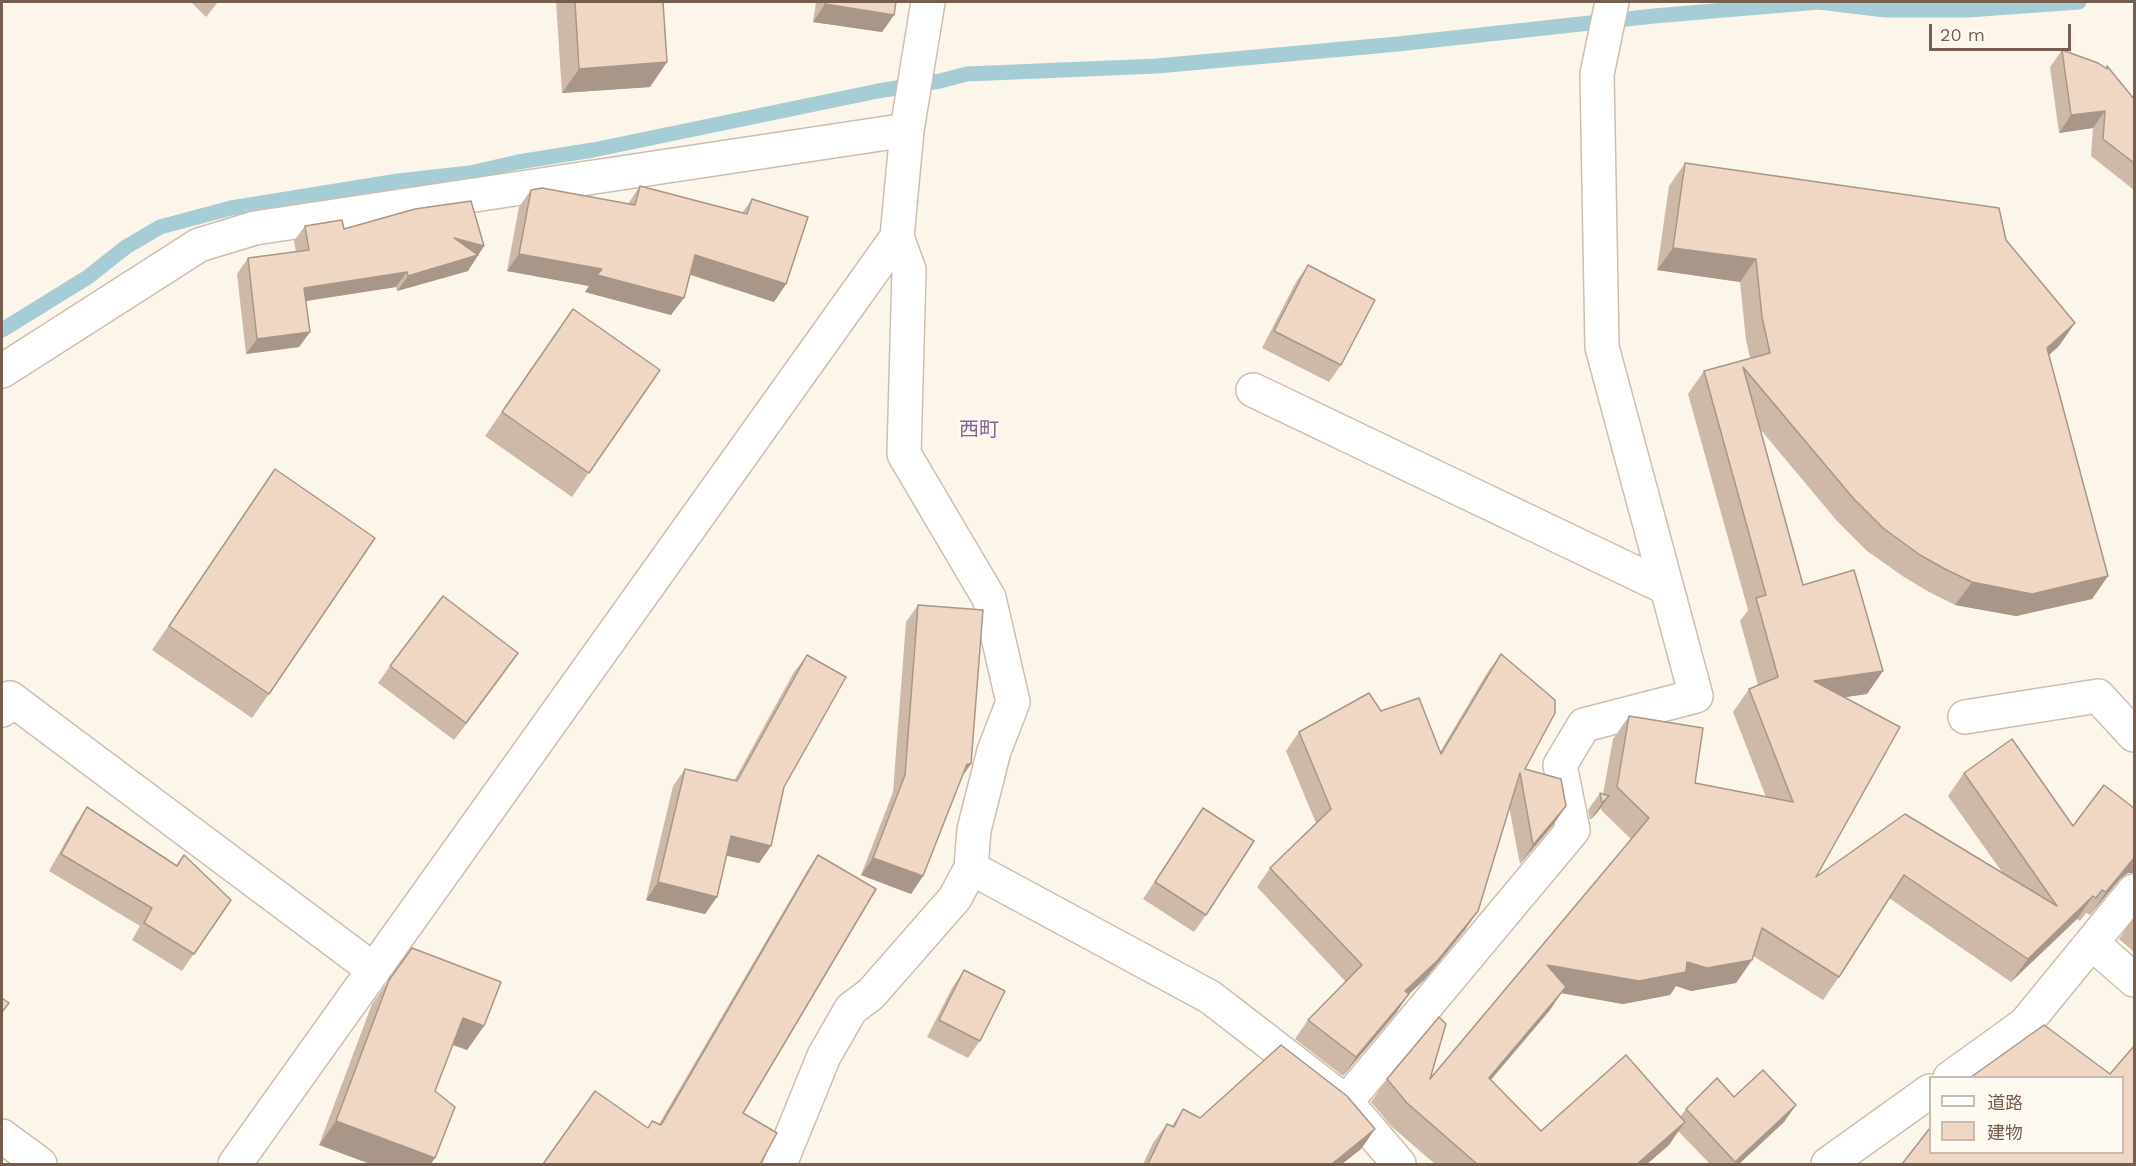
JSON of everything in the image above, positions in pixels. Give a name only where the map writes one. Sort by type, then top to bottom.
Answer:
[{"type":"street","points":[[780,1164],[824,1056],[851,1009],[871,994],[955,898],[971,868],[974,830],[991,763],[1013,702],[988,598],[904,454],[909,270],[897,237],[908,126],[928,2]]},
{"type":"street","points":[[1346,1102],[1573,830],[1560,765],[1584,725],[1696,696],[1602,347],[1597,74],[1612,2]]},
{"type":"street","points":[[2,371],[199,245],[255,228],[908,126]]},
{"type":"street","points":[[235,1164],[897,237]]},
{"type":"street","points":[[1253,390],[1667,588]]},
{"type":"street","points":[[1965,717],[2098,696],[2134,735]]},
{"type":"street","points":[[2,710],[10,698],[374,970]]},
{"type":"street","points":[[971,868],[1210,997],[1346,1102],[1399,1164]]},
{"type":"street","points":[[1951,1076],[2025,1024],[2134,891]]},
{"type":"street","points":[[2092,943],[2134,980]]},
{"type":"street","points":[[1828,1164],[1929,1092]]},
{"type":"street","points":[[2,1136],[40,1164]]},
{"type":"building","points":[[575,2],[663,2],[667,62],[579,69]]},
{"type":"building","points":[[825,2],[896,2],[894,15],[825,4]]},
{"type":"building","points":[[2062,50],[2098,63],[2107,69],[2107,66],[2134,99],[2134,163],[2103,139],[2105,111],[2071,115]]},
{"type":"building","points":[[1685,163],[1999,208],[2006,240],[2075,323],[2047,348],[2108,576],[2032,594],[1972,582],[1920,555],[1883,528],[1853,498],[1743,367],[1803,585],[1854,570],[1883,671],[1814,681],[1900,727],[1816,877],[1905,814],[2057,906],[1964,773],[2012,739],[2073,826],[2104,785],[2134,808],[2134,858],[2106,892],[2102,890],[2096,898],[2093,896],[2028,959],[1904,875],[1839,977],[1762,928],[1752,960],[1707,968],[1687,962],[1686,972],[1639,981],[1547,965],[1566,987],[1489,1078],[1541,1131],[1626,1055],[1685,1122],[1637,1164],[1477,1164],[1407,1103],[1387,1079],[1439,1017],[1446,1024],[1430,1079],[1649,818],[1617,787],[1629,716],[1703,728],[1695,783],[1793,802],[1749,689],[1778,677],[1756,598],[1766,595],[1704,371],[1770,353],[1762,317],[1756,259],[1673,248]]},
{"type":"building","points":[[640,186],[747,214],[752,199],[808,217],[786,284],[695,255],[684,298],[597,275],[602,269],[519,254],[531,190],[542,188],[635,205]]},
{"type":"building","points":[[471,201],[484,246],[454,238],[478,255],[408,276],[407,272],[304,288],[310,332],[257,339],[248,258],[309,250],[305,226],[342,220],[344,229],[415,209]]},
{"type":"building","points":[[1308,265],[1375,300],[1341,365],[1274,331]]},
{"type":"building","points":[[573,309],[660,370],[589,473],[502,412]]},
{"type":"building","points":[[275,469],[375,538],[269,694],[169,626]]},
{"type":"building","points":[[443,596],[518,653],[466,723],[390,666]]},
{"type":"building","points":[[918,605],[983,610],[971,764],[967,764],[923,876],[873,858],[905,775]]},
{"type":"building","points":[[1501,654],[1555,700],[1555,713],[1525,769],[1561,779],[1566,806],[1533,845],[1520,773],[1478,911],[1438,960],[1405,991],[1409,994],[1356,1057],[1308,1020],[1362,965],[1270,868],[1331,809],[1299,732],[1369,693],[1381,711],[1419,698],[1441,754]]},
{"type":"building","points":[[807,655],[846,677],[784,787],[771,846],[731,836],[717,897],[658,882],[685,769],[737,781]]},
{"type":"building","points":[[1600,793],[1609,796],[1602,803]]},
{"type":"building","points":[[87,807],[177,866],[184,855],[231,900],[194,954],[144,923],[152,908],[61,854]]},
{"type":"building","points":[[1203,808],[1254,841],[1206,915],[1155,882]]},
{"type":"building","points":[[818,855],[876,889],[743,1113],[777,1133],[760,1164],[543,1164],[595,1091],[648,1128],[652,1121],[661,1125]]},
{"type":"building","points":[[412,948],[501,982],[484,1026],[463,1018],[435,1091],[455,1107],[435,1158],[336,1121],[389,980]]},
{"type":"building","points":[[964,970],[1005,991],[980,1041],[939,1020]]},
{"type":"building","points":[[2,998],[9,1003],[2,1012]]},
{"type":"building","points":[[2044,1025],[2110,1074],[2134,1046],[2134,1164],[1902,1164],[1929,1129],[1929,1154],[2124,1154],[2124,1076],[1972,1076]]},
{"type":"building","points":[[1281,1045],[1347,1096],[1375,1129],[1332,1164],[1148,1164],[1167,1124],[1174,1127],[1183,1109],[1200,1118]]},
{"type":"building","points":[[1763,1070],[1796,1105],[1735,1162],[1686,1109],[1717,1078],[1734,1097]]},
{"type":"waterway","points":[[2,330],[88,277],[126,247],[160,227],[231,208],[398,181],[470,173],[967,74],[1157,66],[1398,44],[1654,16],[1819,2],[1885,10],[1968,10],[2079,2]]},
{"type":"district","name":"西町","points":[[979,430]]}]
